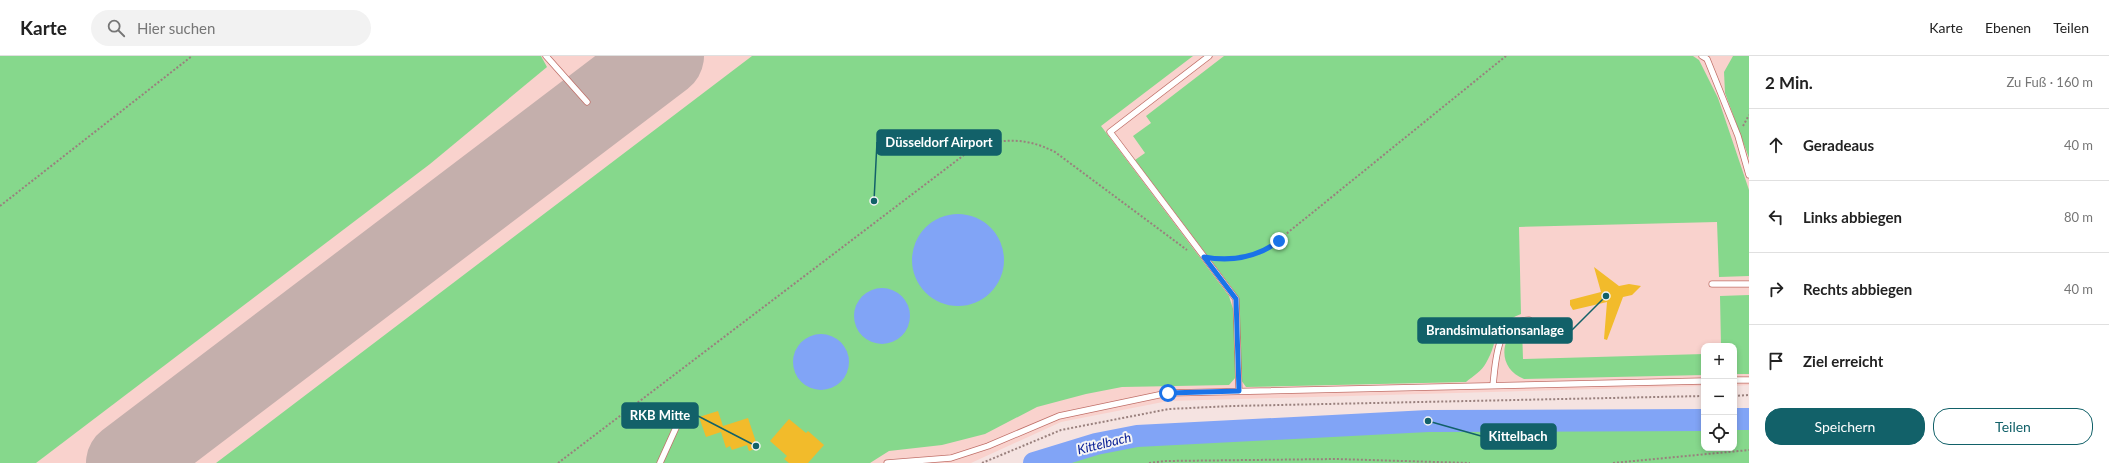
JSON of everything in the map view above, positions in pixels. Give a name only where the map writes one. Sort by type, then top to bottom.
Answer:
[{"type":"lane","points":[[546,56],[587,102]]},
{"type":"lane","points":[[1209,56],[1110,132],[1236,299],[1239,391]]},
{"type":"lane","points":[[1702,56],[1708,58],[1738,136],[1749,175]]},
{"type":"lane","points":[[1712,284],[1749,284]]},
{"type":"lane","points":[[1493,385],[1496,362],[1503,334],[1516,322],[1529,320]]},
{"type":"lane","points":[[1737,380],[1749,380]]},
{"type":"lane","points":[[887,463],[951,458],[988,446],[1059,416],[1168,393],[1701,381]]},
{"type":"lane","points":[[660,463],[684,410]]},
{"type":"path","points":[[0,206],[192,56]]},
{"type":"path","points":[[1204,257],[1226,260],[1238,259],[1249,257],[1270,247],[1506,56]]},
{"type":"path","points":[[558,463],[964,155],[985,144],[1009,140],[1033,142],[1044,146],[1065,159],[1189,251]]},
{"type":"path","points":[[982,463],[1061,430],[1169,409],[1248,405],[1701,396]]},
{"type":"path","points":[[1737,396],[1749,396]]},
{"type":"path","points":[[1613,463],[1749,450]]},
{"type":"path","points":[[1149,463],[1166,461],[1336,459],[1470,463]]},
{"type":"shaded area","points":[[0,56],[1749,56],[1749,385],[1737,386],[1737,343],[1701,343],[1701,386],[1168,401],[1061,422],[971,463],[0,463]]},
{"type":"green space","points":[[0,56],[541,56],[547,67],[430,164],[36,463],[0,463]]},
{"type":"green space","points":[[752,56],[1193,56],[1101,126],[1229,296],[1234,312],[1236,377],[1229,385],[1122,387],[1086,394],[1037,407],[985,434],[942,445],[889,451],[870,463],[216,463]]},
{"type":"green space","points":[[1224,56],[1693,56],[1699,60],[1718,98],[1749,190],[1749,276],[1719,277],[1717,222],[1519,227],[1521,314],[1504,323],[1497,334],[1490,355],[1484,366],[1466,382],[1246,387],[1241,380],[1239,300],[1232,288],[1135,160],[1145,153],[1133,136],[1151,123],[1146,116]]},
{"type":"green space","points":[[1733,56],[1749,56],[1749,158],[1725,93],[1724,72]]},
{"type":"green space","points":[[1749,295],[1749,374],[1737,374],[1737,343],[1721,343],[1720,296]]},
{"type":"green space","points":[[1516,328],[1522,328],[1523,359],[1701,354],[1701,375],[1524,379],[1516,375],[1507,363],[1505,349],[1506,341]]},
{"type":"green space","points":[[1749,422],[1749,463],[1059,463],[1132,441],[1334,433],[1701,424],[1701,451],[1737,451],[1737,423]]},
{"type":"water","points":[[949,214],[967,214],[984,221],[997,234],[1004,251],[1004,269],[997,286],[984,299],[967,306],[949,306],[932,299],[919,286],[912,269],[912,251],[919,234],[932,221]]},
{"type":"water","points":[[877,288],[887,288],[902,296],[908,305],[910,316],[908,327],[902,336],[887,344],[877,344],[866,339],[859,332],[854,321],[854,311],[859,300],[866,293]]},
{"type":"water","points":[[816,334],[826,334],[841,342],[847,351],[849,362],[847,373],[841,382],[826,390],[816,390],[805,385],[798,378],[793,367],[793,357],[798,346],[805,339]]},
{"type":"building","points":[[1594,267],[1619,286],[1629,284],[1641,286],[1632,295],[1623,297],[1607,340],[1604,339],[1607,302],[1573,310],[1570,305],[1570,300],[1601,292]]},
{"type":"building","points":[[718,411],[723,426],[748,418],[758,448],[749,451],[747,445],[732,450],[730,446],[726,448],[721,432],[706,437],[699,417]]},
{"type":"building","points":[[789,419],[806,433],[808,431],[824,445],[808,463],[789,463],[784,459],[787,456],[770,441]]},
{"type":"waterway","name":"Kittelbach","points":[[1737,419],[1749,419]]},
{"type":"waterway","name":"Kittelbach","points":[[1034,463],[1096,444],[1137,436],[1428,421],[1701,420]]},
{"type":"taxiway","points":[[506,175],[587,102],[631,56]]},
{"type":"runway","points":[[127,463],[663,56]]},
{"type":"place","name":"Düsseldorf Airport","points":[[874,201]]},
{"type":"place","name":"Brandsimulationsanlage","points":[[1606,296]]},
{"type":"place","name":"Kittelbach","points":[[1428,421]]},
{"type":"place","name":"RKB Mitte","points":[[756,446]]},
{"type":"route","points":[[1168,393],[1239,391],[1236,299],[1204,257],[1226,260],[1249,257],[1260,253],[1279,241]]}]
